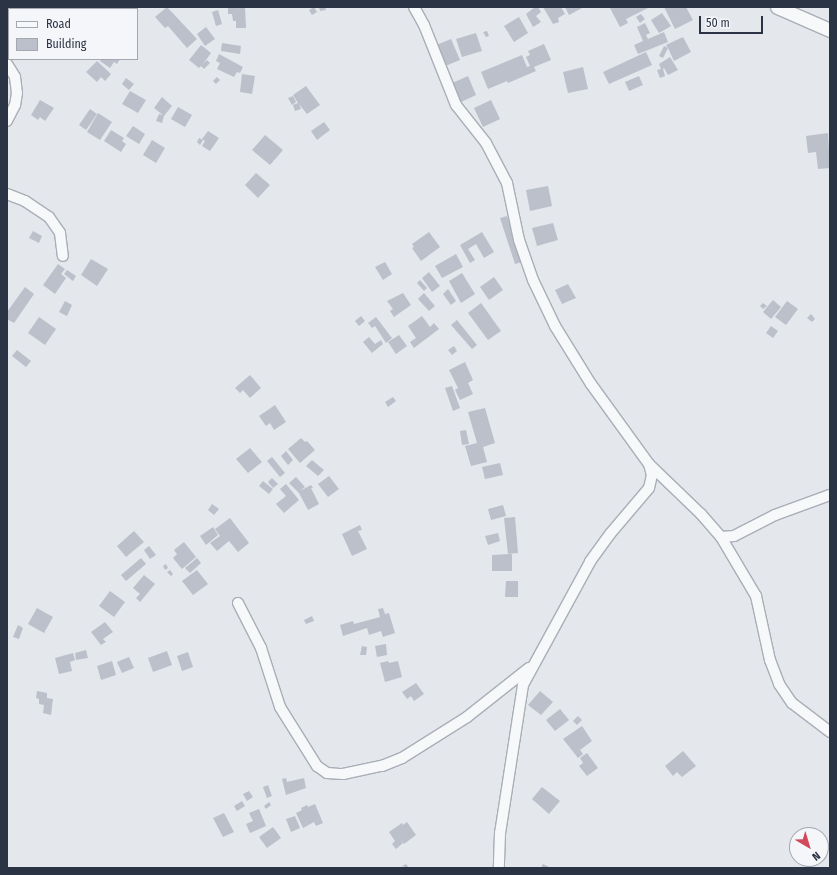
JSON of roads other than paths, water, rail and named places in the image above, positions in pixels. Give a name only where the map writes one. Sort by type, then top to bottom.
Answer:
[{"type":"street","points":[[414,7],[424,25],[456,105],[486,143],[507,183],[519,240],[533,280],[555,326],[591,384],[649,464],[701,514],[721,537],[756,596],[770,660],[779,684],[792,703],[830,732]]},
{"type":"street","points":[[777,7],[830,30]]},
{"type":"street","points":[[7,64],[15,77],[17,93],[15,105],[7,121]]},
{"type":"street","points":[[7,194],[25,201],[49,217],[60,233],[63,256]]},
{"type":"street","points":[[499,868],[500,833],[514,731],[523,685],[590,562],[610,534],[649,488],[652,475],[649,464]]},
{"type":"street","points":[[721,537],[734,536],[775,515],[830,495]]},
{"type":"street","points":[[238,602],[261,648],[280,707],[317,766],[327,772],[343,774],[382,766],[402,758],[467,717],[533,665]]}]
